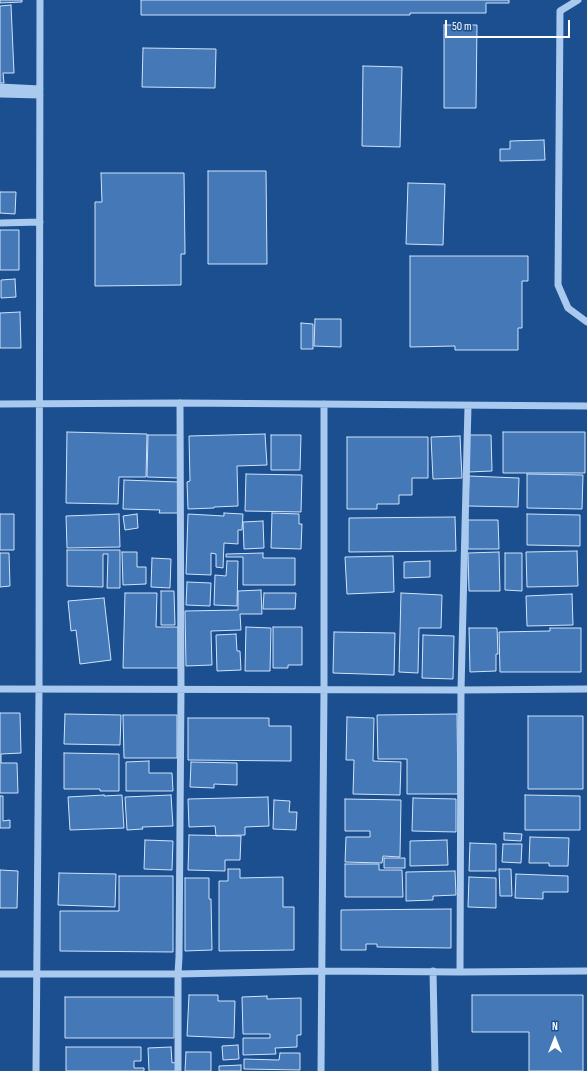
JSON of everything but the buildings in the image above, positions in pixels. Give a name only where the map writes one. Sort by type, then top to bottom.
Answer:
[{"type":"street","points":[[36,1071],[39,689],[40,0]]},
{"type":"street","points":[[578,0],[560,11],[558,285],[568,308],[587,322]]},
{"type":"street","points":[[0,88],[40,92]]},
{"type":"street","points":[[0,94],[40,92]]},
{"type":"street","points":[[0,222],[40,222]]},
{"type":"street","points":[[178,1071],[181,689],[180,403]]},
{"type":"street","points":[[0,404],[180,403],[587,406]]},
{"type":"street","points":[[321,1071],[324,689],[324,404]]},
{"type":"street","points":[[460,972],[461,690],[468,406]]},
{"type":"street","points":[[0,689],[587,689]]},
{"type":"street","points":[[0,974],[178,974],[321,971],[587,971]]},
{"type":"street","points":[[433,971],[435,1071]]}]
